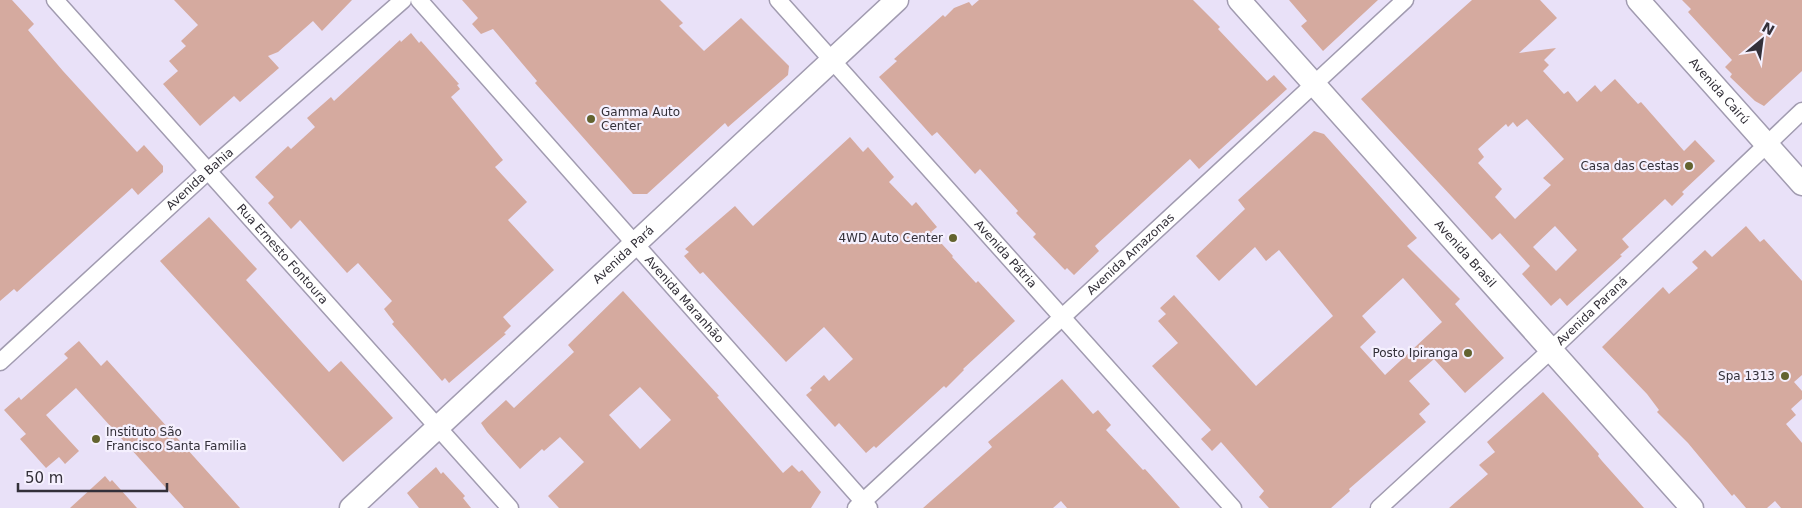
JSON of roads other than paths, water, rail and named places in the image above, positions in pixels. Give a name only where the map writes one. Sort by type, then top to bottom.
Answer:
[{"type":"main road","name":"Avenida Pará","points":[[351,508],[897,0]]},
{"type":"main road","name":"Avenida Brasil","points":[[1239,0],[1692,508]]},
{"type":"main road","name":"Avenida Cairú","points":[[1638,0],[1802,184]]},
{"type":"street","name":"Rua Ernesto Fontoura","points":[[55,0],[439,426],[510,508]]},
{"type":"street","name":"Avenida Bahia","points":[[0,362],[208,170],[403,0]]},
{"type":"street","name":"Avenida Maranhão","points":[[419,0],[636,244],[863,506]]},
{"type":"street","name":"Avenida Pátria","points":[[778,0],[1233,508]]},
{"type":"street","name":"Avenida Amazonas","points":[[863,506],[1062,317],[1405,0]]},
{"type":"street","name":"Avenida Paraná","points":[[1379,508],[1551,350],[1802,111]]},
{"type":"place","name":"Gamma Auto Center","points":[[591,119]]},
{"type":"place","name":"Casa das Cestas","points":[[1689,166]]},
{"type":"place","name":"4WD Auto Center","points":[[953,238]]},
{"type":"place","name":"Posto Ipiranga","points":[[1468,353]]},
{"type":"place","name":"Spa 1313","points":[[1785,376]]},
{"type":"place","name":"Instituto São Francisco Santa Familia","points":[[96,439]]}]
